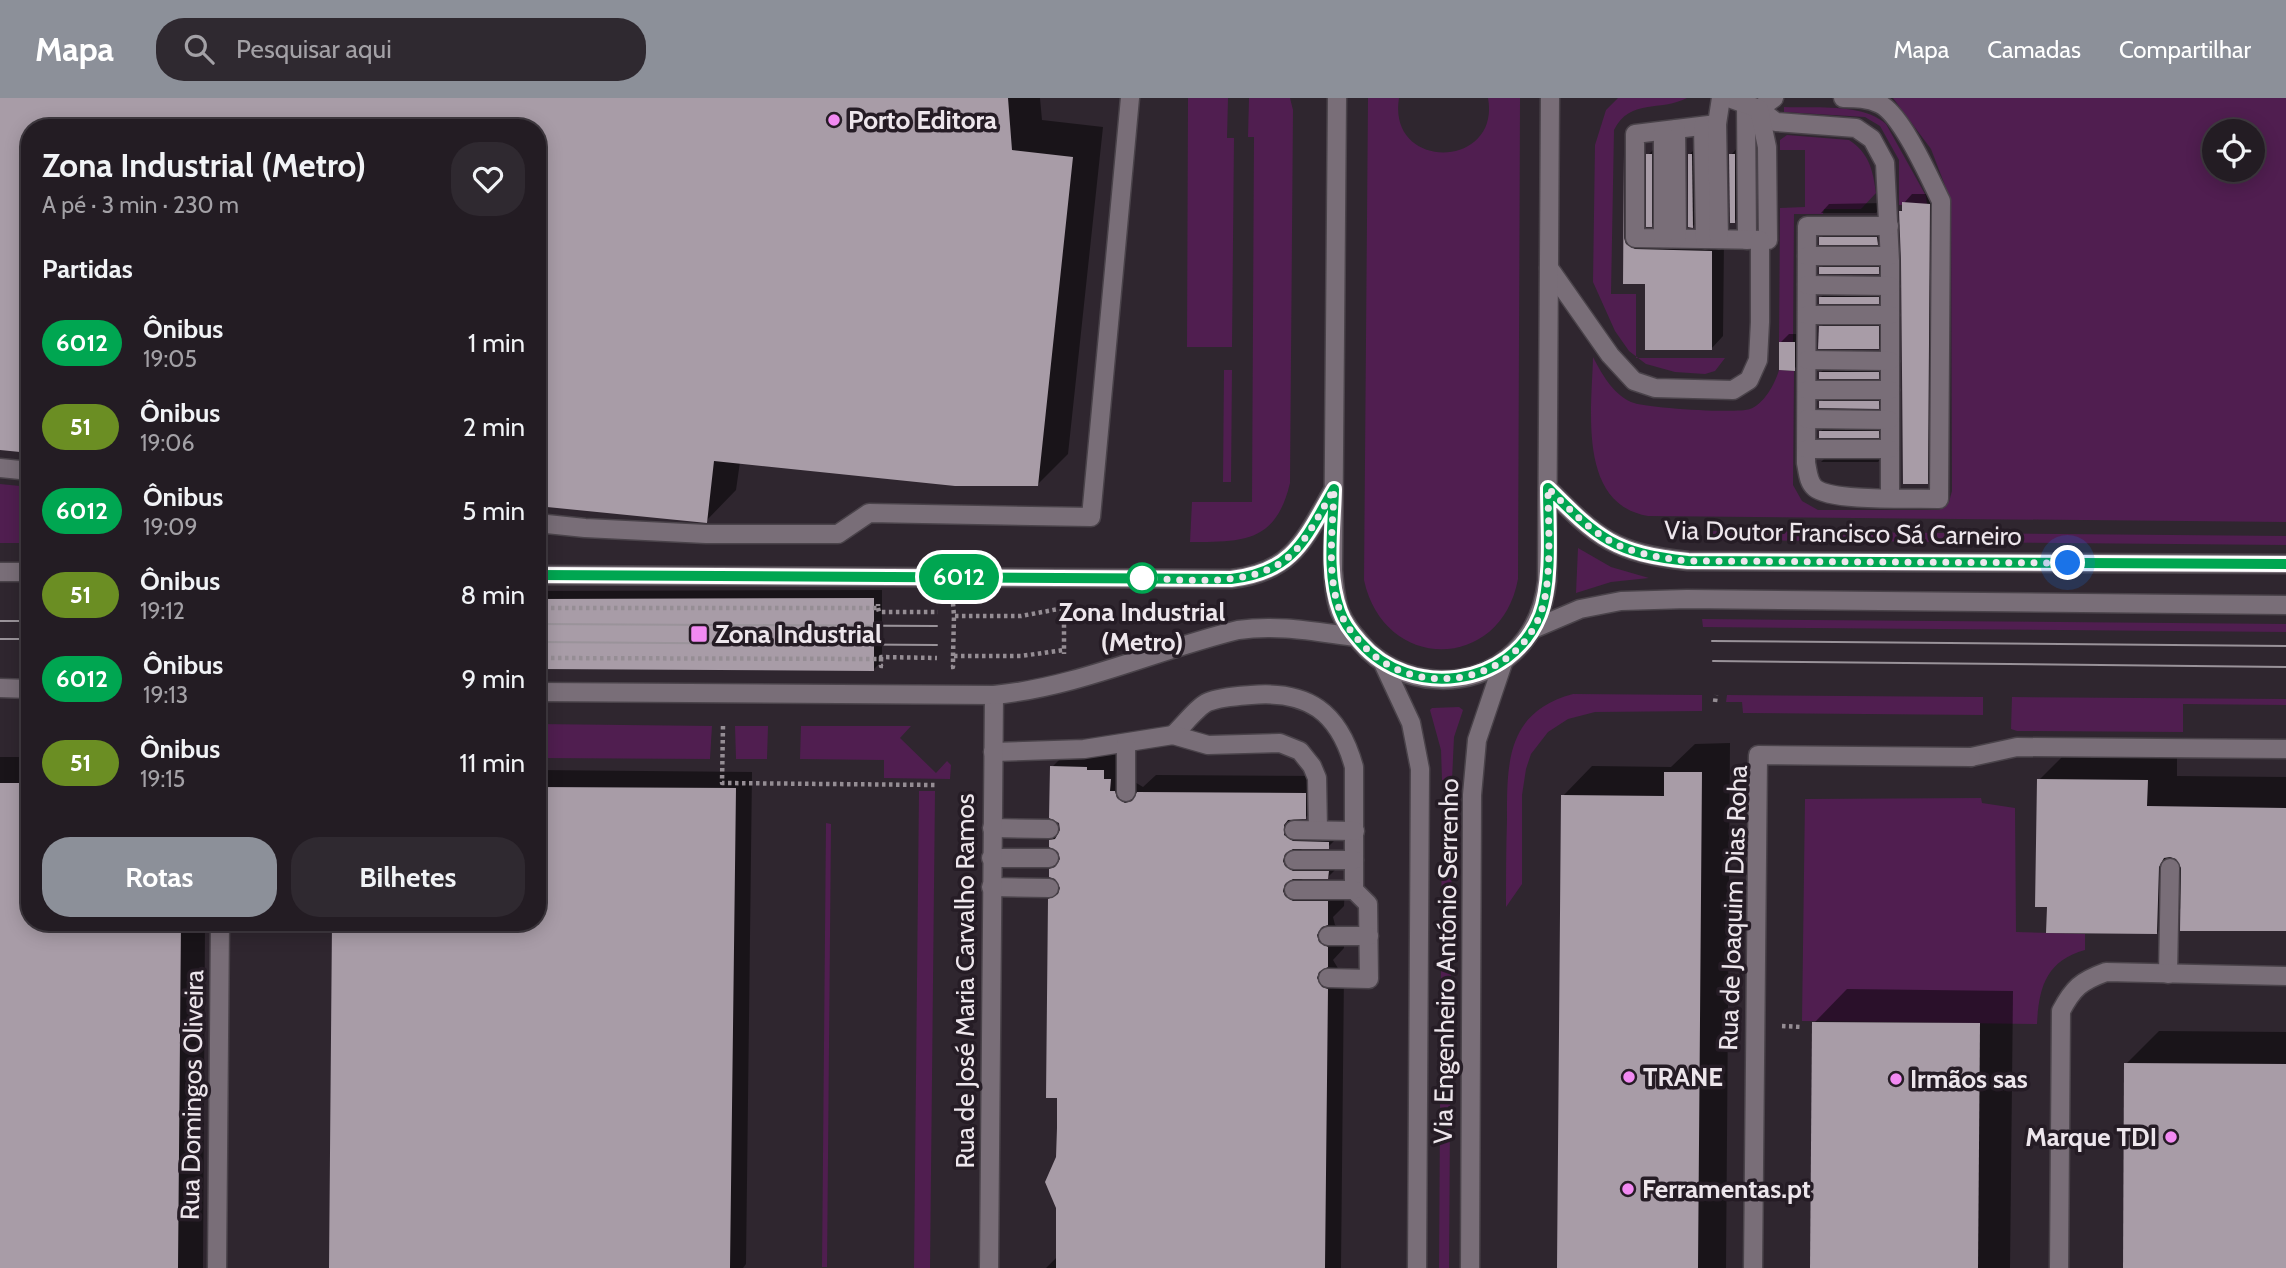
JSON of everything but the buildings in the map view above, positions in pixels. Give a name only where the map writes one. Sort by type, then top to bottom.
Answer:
[{"type":"main road","points":[[546,524],[706,534],[838,534],[869,513],[1091,517],[1130,98]]},
{"type":"main road","points":[[1337,98],[1335,590],[1340,611],[1369,652],[1383,663],[1406,674],[1438,680],[1466,677],[1504,660],[1533,629],[1545,599],[1550,98]]},
{"type":"main road","points":[[1712,239],[1710,125],[1721,98]]},
{"type":"main road","points":[[1745,104],[1774,98]]},
{"type":"main road","points":[[1843,98],[1867,99],[1882,105],[1894,115],[1941,201],[1939,499],[1841,496],[1816,489],[1809,481],[1807,226],[1889,226]]},
{"type":"main road","points":[[1710,125],[1635,134],[1635,238],[1768,240],[1767,147],[1745,104]]},
{"type":"main road","points":[[1745,104],[1776,122],[1856,128],[1872,139],[1885,163],[1890,286],[1889,498]]},
{"type":"main road","points":[[1669,130],[1670,238]]},
{"type":"main road","points":[[1549,268],[1611,355],[1633,381],[1655,388],[1733,390],[1749,380],[1758,360],[1760,322],[1754,240]]},
{"type":"main road","points":[[1807,256],[1889,256]]},
{"type":"main road","points":[[1807,285],[1890,286]]},
{"type":"main road","points":[[1807,314],[1890,315]]},
{"type":"main road","points":[[1807,360],[1890,361]]},
{"type":"main road","points":[[1807,390],[1890,390]]},
{"type":"main road","points":[[1807,419],[1889,420]]},
{"type":"main road","points":[[1807,449],[1889,449]]},
{"type":"main road","points":[[0,468],[21,470]]},
{"type":"main road","name":"Via Doutor Francisco Sá Carneiro","points":[[1548,488],[1599,536],[1628,550],[1652,557],[2286,564]]},
{"type":"main road","points":[[546,575],[1251,577],[1283,562],[1300,547],[1334,489]]},
{"type":"main road","points":[[0,572],[21,572]]},
{"type":"main road","points":[[1533,629],[1580,609],[1621,601],[1687,599],[2286,604]]},
{"type":"main road","points":[[546,692],[994,695],[1027,692],[1064,682],[1238,629],[1287,627],[1356,637]]},
{"type":"main road","name":"Via Engenheiro António Serrenho","points":[[1470,1268],[1472,795],[1478,740],[1504,660]]},
{"type":"main road","name":"Via Engenheiro António Serrenho","points":[[1383,663],[1411,723],[1420,769],[1418,1268]]},
{"type":"main road","points":[[0,688],[21,689]]},
{"type":"main road","points":[[1173,735],[1207,702],[1272,693],[1289,695],[1310,703],[1337,725],[1350,753],[1355,783],[1354,890],[1368,904],[1369,979],[1328,978]]},
{"type":"main road","name":"Rua de José Maria Carvalho Ramos","points":[[989,1268],[990,887],[994,695]]},
{"type":"main road","points":[[993,752],[1084,749],[1173,735],[1208,745],[1280,743],[1300,751],[1308,758],[1317,778],[1318,830]]},
{"type":"main road","points":[[1126,743],[1126,792]]},
{"type":"main road","name":"Rua de Joaquim Dias Roha","points":[[1754,1268],[1758,755],[1971,757],[2017,747],[2286,749]]},
{"type":"main road","points":[[992,828],[1049,829]]},
{"type":"main road","points":[[1294,830],[1355,831]]},
{"type":"main road","points":[[991,858],[1049,858]]},
{"type":"main road","points":[[1294,860],[1354,860]]},
{"type":"main road","points":[[2168,974],[2169,868]]},
{"type":"main road","points":[[990,887],[1049,888]]},
{"type":"main road","points":[[1294,890],[1354,890]]},
{"type":"main road","name":"Rua Domingos Oliveira","points":[[217,1268],[220,931]]},
{"type":"main road","points":[[1328,936],[1369,936]]},
{"type":"main road","points":[[2059,1268],[2061,1011],[2071,992],[2087,979],[2106,972],[2286,976]]},
{"type":"path","points":[[940,603],[954,603],[954,667],[940,666]]},
{"type":"path","points":[[878,608],[878,604],[888,604]]},
{"type":"path","points":[[546,608],[878,608],[879,611],[937,612]]},
{"type":"path","points":[[954,616],[1021,616],[1064,608],[1064,661]]},
{"type":"path","points":[[953,656],[1021,656],[1064,650]]},
{"type":"path","points":[[546,658],[937,659]]},
{"type":"path","points":[[881,659],[881,666],[888,666]]},
{"type":"path","points":[[1715,702],[1716,695]]},
{"type":"path","points":[[723,726],[722,783],[934,785]]},
{"type":"shaded area","points":[[1188,98],[1228,98],[1227,138],[1234,138],[1232,347],[1187,347]]},
{"type":"shaded area","points":[[1249,98],[1290,98],[1293,110],[1290,483],[1276,518],[1266,528],[1241,539],[1190,542],[1192,502],[1252,502],[1254,137],[1248,137]]},
{"type":"shaded area","points":[[1368,98],[1399,98],[1400,122],[1410,139],[1425,149],[1444,152],[1462,149],[1478,138],[1487,121],[1488,98],[1520,98],[1518,579],[1507,610],[1490,631],[1467,645],[1442,649],[1417,645],[1394,632],[1376,610],[1364,580]]},
{"type":"shaded area","points":[[1618,98],[1687,98],[1628,113],[1614,130],[1611,294],[1636,294],[1636,356],[1629,351],[1615,331],[1593,282],[1595,145],[1606,110]]},
{"type":"shaded area","points":[[1893,98],[2286,98],[2286,522],[1648,516],[1625,508],[1609,493],[1599,474],[1591,427],[1593,357],[1613,388],[1631,402],[1690,410],[1750,409],[1760,403],[1768,393],[1779,370],[1794,371],[1793,485],[1802,501],[1818,510],[1939,510],[1949,502],[1952,491],[1951,201],[1931,149]]},
{"type":"shaded area","points":[[1784,107],[1838,108],[1877,117],[1886,124],[1926,196],[1927,204],[1899,205],[1899,160],[1880,126],[1865,117],[1784,112]]},
{"type":"shaded area","points":[[1787,135],[1849,140],[1866,156],[1876,193],[1861,209],[1824,209],[1823,214],[1794,214],[1793,342],[1779,342],[1780,208],[1805,207],[1805,150],[1780,150],[1780,140]]},
{"type":"shaded area","points":[[1638,358],[1725,358],[1715,371],[1705,374],[1675,372],[1646,364]]},
{"type":"shaded area","points":[[1224,370],[1232,370],[1231,482],[1223,482]]},
{"type":"shaded area","points":[[0,484],[21,486],[21,543],[0,543]]},
{"type":"shaded area","points":[[1708,531],[2286,536],[2286,545],[1708,540]]},
{"type":"shaded area","points":[[1578,548],[1611,567],[1649,578],[1611,582],[1576,593]]},
{"type":"shaded area","points":[[1702,619],[2286,624],[2286,632],[1703,627]]},
{"type":"shaded area","points":[[1573,694],[1702,695],[1702,711],[1595,712],[1568,719],[1548,732],[1531,754],[1526,769],[1522,795],[1522,884],[1506,907],[1508,779],[1515,742],[1534,713],[1551,702]]},
{"type":"shaded area","points":[[1727,695],[1983,697],[1983,715],[1743,713],[1742,702],[1726,702]]},
{"type":"shaded area","points":[[2012,697],[2286,699],[2286,705],[2183,704],[2183,732],[2017,731],[2011,729]]},
{"type":"shaded area","points":[[1459,707],[1463,710],[1454,737],[1452,780],[1442,780],[1441,750],[1430,710]]},
{"type":"shaded area","points":[[546,724],[712,726],[710,759],[546,758]]},
{"type":"shaded area","points":[[735,726],[768,726],[767,759],[736,759]]},
{"type":"shaded area","points":[[801,726],[911,726],[900,738],[936,773],[947,761],[951,765],[950,779],[884,778],[884,760],[800,759]]},
{"type":"shaded area","points":[[919,791],[935,791],[930,1268],[914,1268]]},
{"type":"shaded area","points":[[1981,798],[1982,803],[2015,808],[2016,932],[2085,934],[2085,950],[2061,961],[2047,977],[2040,998],[2037,1024],[1802,1021],[1805,799]]},
{"type":"shaded area","points":[[1442,807],[1452,807],[1449,1268],[1439,1268]]},
{"type":"shaded area","points":[[826,823],[831,824],[827,1267],[822,1267]]},
{"type":"tram line","points":[[0,621],[21,621]]},
{"type":"tram line","points":[[546,624],[937,626]]},
{"type":"tram line","points":[[0,639],[21,639]]},
{"type":"tram line","points":[[1712,641],[2286,646]]},
{"type":"tram line","points":[[546,642],[937,645]]},
{"type":"tram line","points":[[1713,661],[2286,667]]},
{"type":"bus line","name":"6012","points":[[546,575],[1251,577],[1283,562],[1300,547],[1334,489],[1335,590],[1340,611],[1349,628],[1369,652],[1389,667],[1406,674],[1438,680],[1466,677],[1496,666],[1514,652],[1533,629],[1545,599],[1547,581],[1548,488],[1599,536],[1628,550],[1652,557],[1688,561],[2286,564]]},
{"type":"place","name":"Porto Editora","points":[[834,120]]},
{"type":"place","name":"Zona Industrial (Metro)","points":[[1142,578]]},
{"type":"place","name":"Zona Industrial","points":[[699,634]]},
{"type":"place","name":"TRANE","points":[[1629,1077]]},
{"type":"place","name":"Irmãos sas","points":[[1896,1079]]},
{"type":"place","name":"Marque TDI","points":[[2171,1137]]},
{"type":"place","name":"Ferramentas.pt","points":[[1628,1189]]},
{"type":"route","points":[[1142,578],[1231,579],[1251,577],[1268,571],[1300,547],[1334,489],[1335,590],[1340,611],[1349,628],[1369,652],[1389,667],[1406,674],[1438,680],[1466,677],[1496,666],[1514,652],[1533,629],[1545,599],[1547,581],[1548,488],[1599,536],[1628,550],[1652,557],[1688,561],[2068,563]]}]
